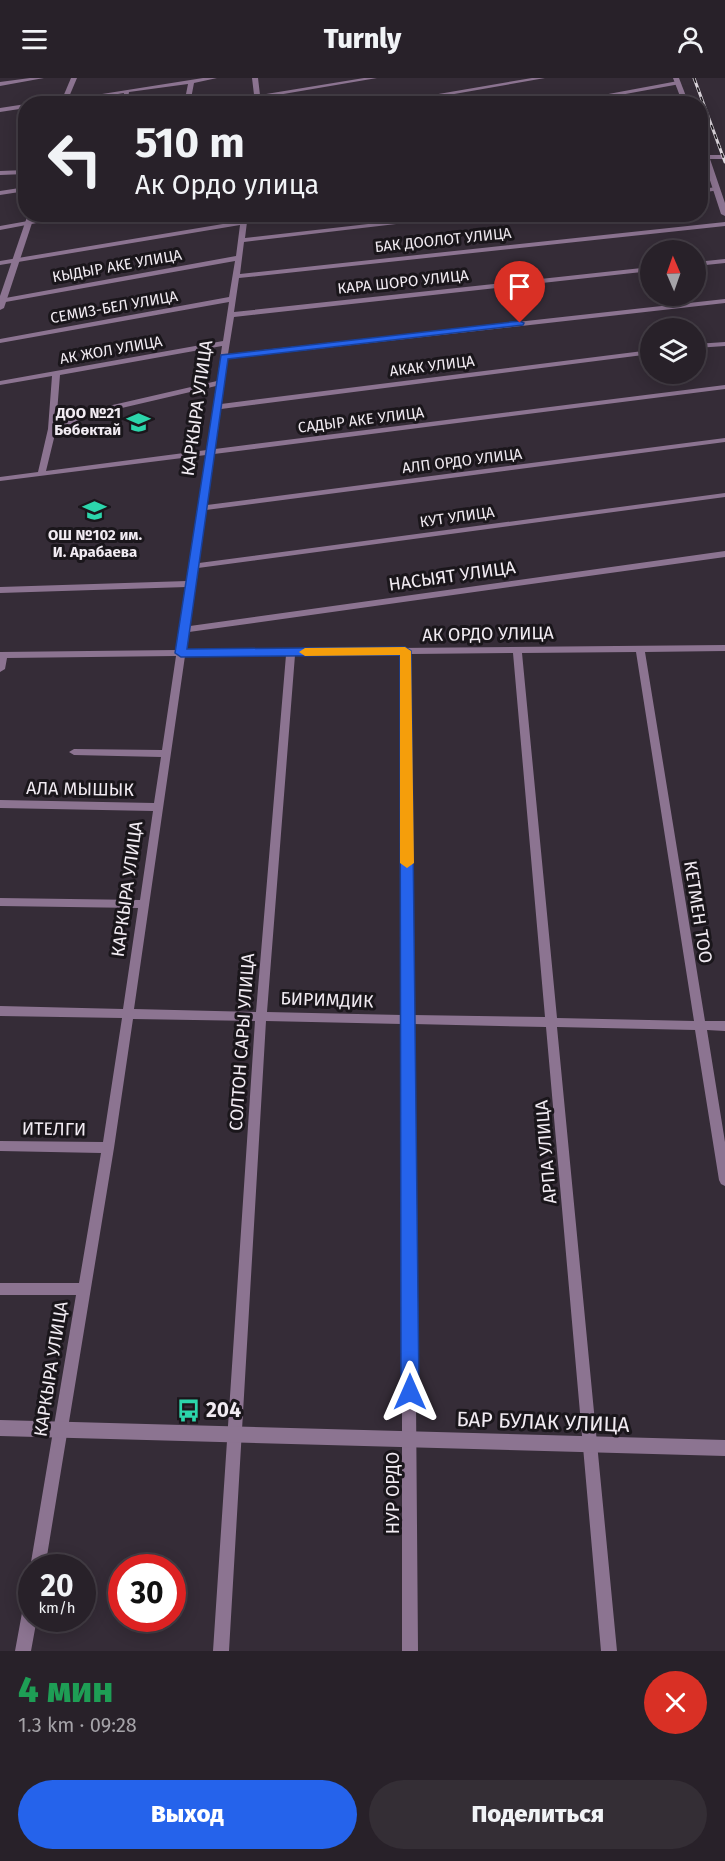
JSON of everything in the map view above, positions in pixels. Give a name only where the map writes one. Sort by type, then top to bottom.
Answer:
[{"type":"street","points":[[0,84],[41,78]]},
{"type":"street","points":[[66,96],[74,78]]},
{"type":"street","points":[[98,96],[214,78]]},
{"type":"street","points":[[255,78],[257,96]]},
{"type":"street","points":[[279,96],[374,78]]},
{"type":"street","points":[[432,96],[542,78]]},
{"type":"street","points":[[599,96],[677,81],[683,96]]},
{"type":"street","points":[[188,96],[191,82]]},
{"type":"street","points":[[126,96],[127,91]]},
{"type":"street","points":[[0,110],[18,107]]},
{"type":"street","points":[[708,157],[725,157]]},
{"type":"street","points":[[708,167],[725,214]]},
{"type":"street","points":[[0,173],[18,172]]},
{"type":"street","points":[[708,190],[717,189]]},
{"type":"street","points":[[0,193],[18,190]]},
{"type":"street","points":[[0,228],[19,222]]},
{"type":"street","points":[[1,303],[30,222]]},
{"type":"street","points":[[0,263],[222,222]]},
{"type":"street","name":"КАРКЫРА УЛИЦА","points":[[39,1554],[129,1014],[143,904],[243,222]]},
{"type":"street","points":[[241,240],[405,222]]},
{"type":"street","name":"БАК ДООЛОТ УЛИЦА","points":[[236,276],[725,224]]},
{"type":"street","name":"КЫДЫР АКЕ УЛИЦА","points":[[1,303],[238,258]]},
{"type":"street","points":[[706,263],[725,261]]},
{"type":"street","name":"КАРА ШОРО УЛИЦА","points":[[230,315],[640,270]]},
{"type":"street","name":"СЕМИЗ-БЕЛ УЛИЦА","points":[[0,341],[232,299]]},
{"type":"street","points":[[224,357],[725,301]]},
{"type":"street","name":"АК ЖОЛ УЛИЦА","points":[[0,383],[226,343]]},
{"type":"street","points":[[706,345],[725,344]]},
{"type":"street","name":"АКАК УЛИЦА","points":[[216,407],[640,353]]},
{"type":"street","points":[[42,475],[52,429],[56,373]]},
{"type":"street","points":[[52,429],[94,412],[220,383]]},
{"type":"street","name":"САДЫР АКЕ УЛИЦА","points":[[0,479],[725,387]]},
{"type":"street","name":"АЛП ОРДО УЛИЦА","points":[[202,508],[725,440]]},
{"type":"street","name":"КУТ УЛИЦА","points":[[193,566],[725,495]]},
{"type":"street","name":"НАСЫЯТ УЛИЦА","points":[[184,630],[725,554]]},
{"type":"street","points":[[0,590],[191,584]]},
{"type":"street","name":"АК ОРДО УЛИЦА","points":[[1,655],[725,648]]},
{"type":"street","name":"КЕТМЕН ТОО","points":[[640,649],[725,1180]]},
{"type":"street","name":"АРПА УЛИЦА","points":[[517,650],[592,1445],[609,1651]]},
{"type":"street","name":"НУР ОРДО","points":[[405,651],[411,1439],[410,1651]]},
{"type":"street","name":"СОЛТОН САРЫ УЛИЦА","points":[[221,1651],[261,1016],[291,652]]},
{"type":"street","points":[[0,669],[1,655]]},
{"type":"street","points":[[74,752],[166,754]]},
{"type":"street","name":"АЛА МЫШЫК","points":[[0,804],[159,807]]},
{"type":"street","points":[[0,902],[143,904]]},
{"type":"street","name":"БИРИМДИК","points":[[0,1011],[725,1026]]},
{"type":"street","name":"ИТЕЛГИ","points":[[0,1146],[108,1148]]},
{"type":"street","points":[[0,1289],[84,1289]]},
{"type":"street","name":"БАР БУЛАК УЛИЦА","points":[[0,1428],[725,1448]]},
{"type":"street","points":[[23,1651],[26,1632]]},
{"type":"railway","points":[[694,78],[701,96]]},
{"type":"railway","points":[[708,116],[725,162]]},
{"type":"slow traffic","points":[[305,652],[405,651],[407,863]]},
{"type":"place","name":"ДОО №21 Бөбөктай","points":[[139,422]]},
{"type":"place","name":"ОШ №102 им. И. Арабаева","points":[[95,511]]},
{"type":"place","name":"204","points":[[188,1410]]},
{"type":"route","points":[[410,1392],[405,651],[181,653],[224,357],[520,323]]}]
